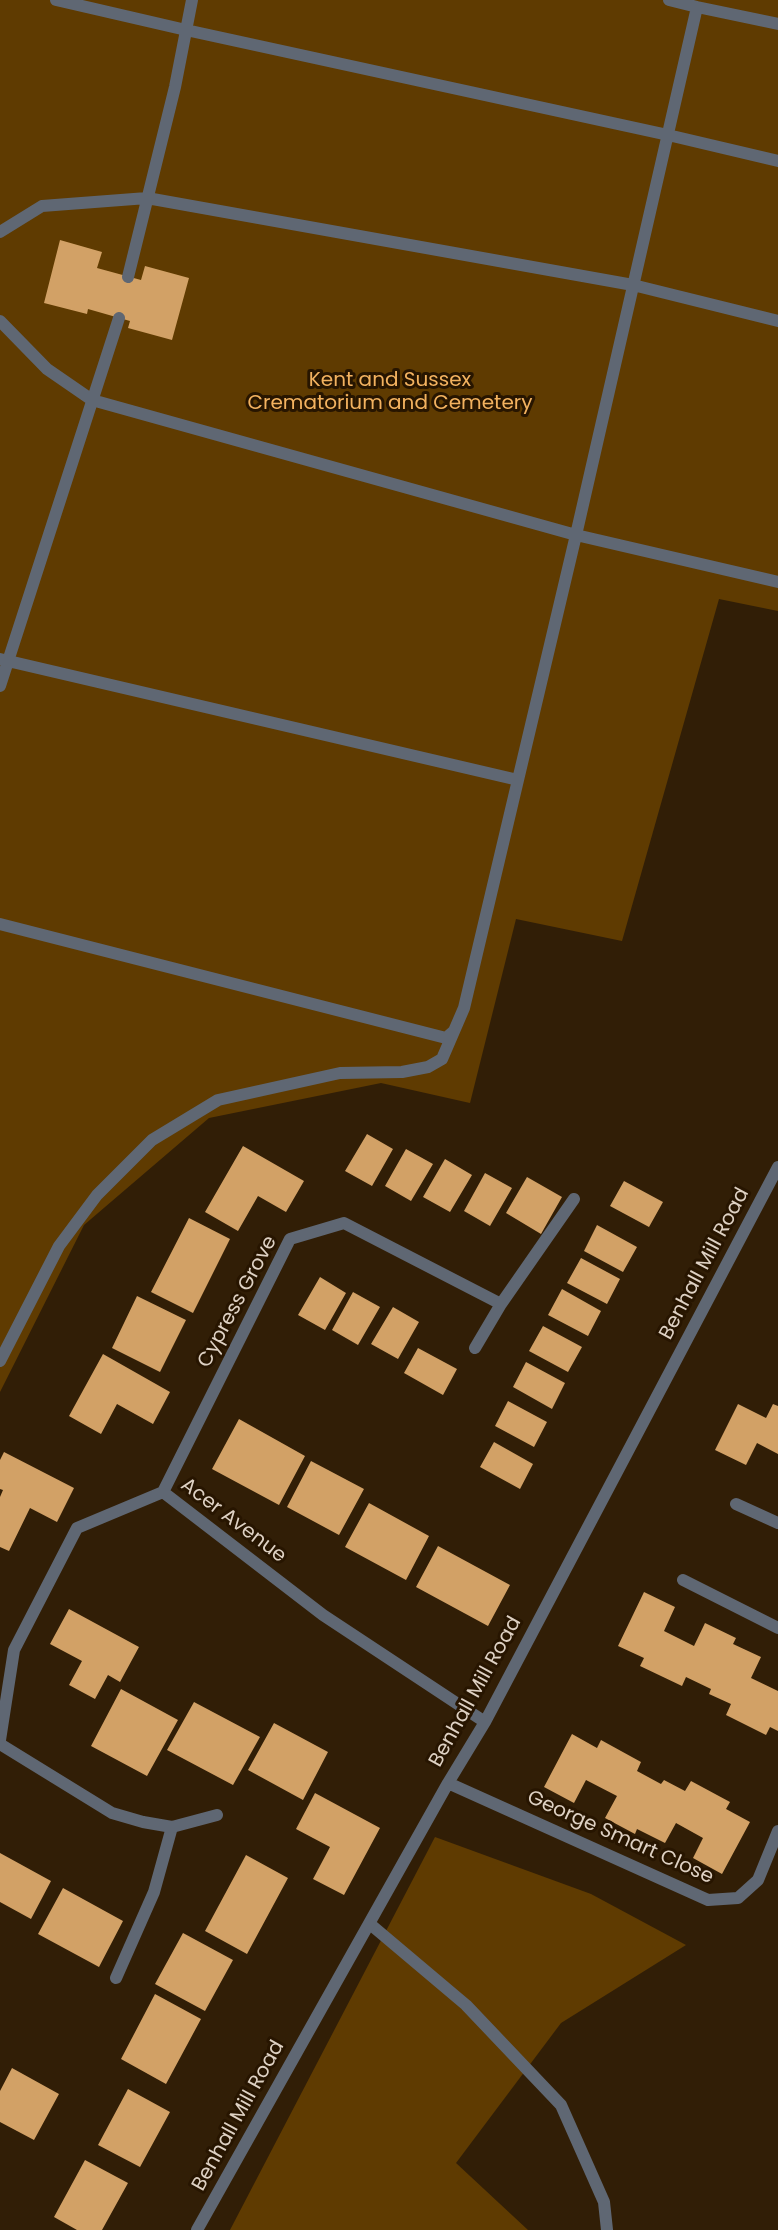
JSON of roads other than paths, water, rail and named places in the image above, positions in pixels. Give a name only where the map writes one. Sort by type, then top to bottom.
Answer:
[{"type":"street","points":[[56,0],[778,161]]},
{"type":"street","points":[[128,277],[175,87],[192,0]]},
{"type":"street","points":[[669,0],[778,24]]},
{"type":"street","points":[[0,1361],[59,1246],[97,1194],[152,1140],[218,1100],[340,1073],[402,1072],[428,1067],[442,1059],[464,1008],[698,7]]},
{"type":"street","points":[[0,232],[42,206],[147,198],[633,285],[778,321]]},
{"type":"street","points":[[0,686],[4,660],[119,318]]},
{"type":"street","points":[[0,321],[47,369],[92,400],[576,535],[778,582]]},
{"type":"street","points":[[4,660],[518,780]]},
{"type":"street","points":[[0,924],[446,1038],[454,1031]]},
{"type":"street","name":"Benhall Mill Road","points":[[197,2230],[448,1783],[485,1722],[773,1190],[778,1167]]},
{"type":"street","points":[[475,1348],[501,1304],[574,1199]]},
{"type":"street","name":"Cypress Grove","points":[[163,1492],[290,1239],[344,1223],[501,1304]]},
{"type":"street","name":"Acer Avenue","points":[[217,1815],[172,1827],[142,1822],[112,1813],[0,1742],[14,1650],[77,1528],[163,1492],[323,1615],[485,1722]]},
{"type":"street","points":[[736,1504],[778,1523]]},
{"type":"street","points":[[683,1580],[778,1628]]},
{"type":"street","name":"George Smart Close","points":[[448,1783],[708,1900],[738,1898],[758,1880],[778,1831]]},
{"type":"street","points":[[116,1978],[154,1892],[172,1827]]},
{"type":"street","points":[[370,1924],[466,2005],[561,2105],[604,2202],[607,2230]]},
{"type":"park label","name":"Kent and Sussex Crematorium and Cemetery","points":[[390,392]]}]
